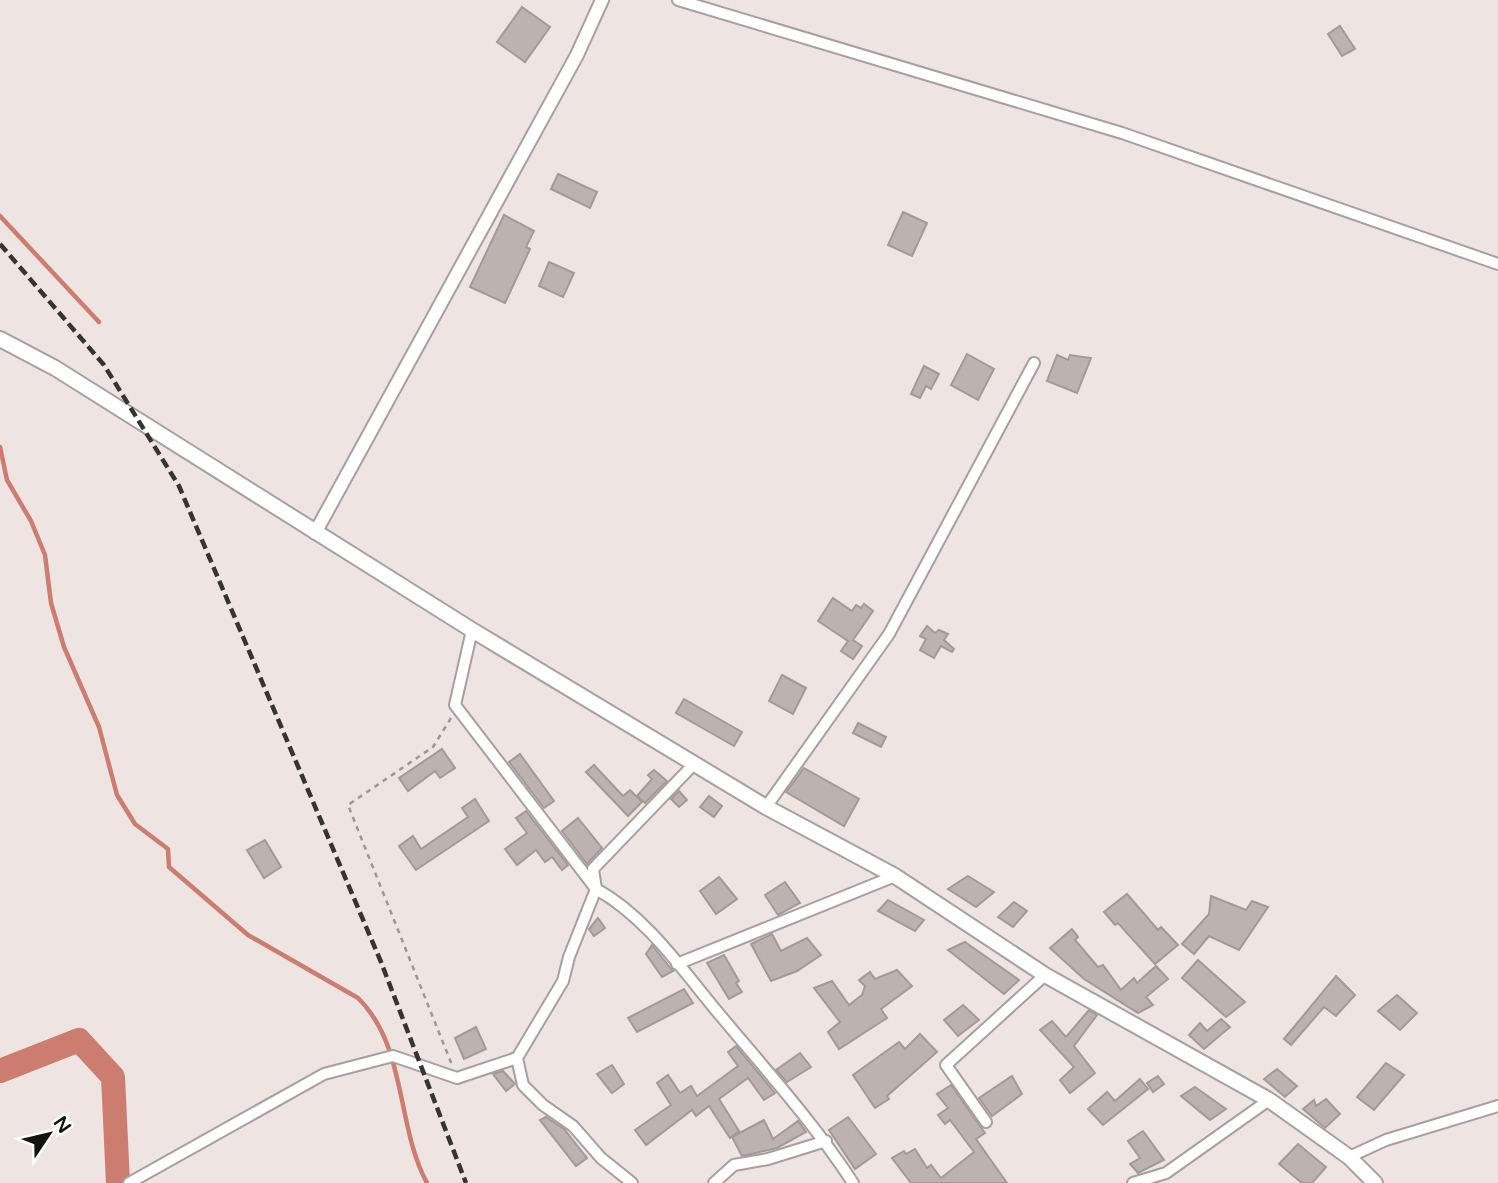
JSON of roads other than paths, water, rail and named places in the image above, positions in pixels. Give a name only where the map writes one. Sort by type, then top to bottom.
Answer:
[{"type":"main road","points":[[0,339],[55,368],[315,533],[694,764],[766,807],[895,876],[1045,975],[1269,1100],[1349,1157],[1375,1183]]},
{"type":"street","points":[[315,533],[577,55],[602,0]]},
{"type":"street","points":[[678,0],[1122,133],[1498,264]]},
{"type":"street","points":[[766,807],[889,634],[1034,363]]},
{"type":"street","points":[[472,630],[455,705],[596,889],[623,904],[677,964],[826,1141],[853,1183]]},
{"type":"street","points":[[129,1183],[324,1074],[388,1057],[457,1078],[517,1058],[563,981],[569,957],[596,889],[593,869],[694,764]]},
{"type":"street","points":[[677,964],[895,876]]},
{"type":"street","points":[[986,1122],[946,1065],[1045,975]]},
{"type":"street","points":[[517,1058],[523,1085],[543,1105],[573,1126],[601,1158],[632,1183]]},
{"type":"street","points":[[1133,1183],[1165,1178],[1269,1100]]},
{"type":"street","points":[[1349,1157],[1386,1140],[1497,1105]]},
{"type":"street","points":[[714,1183],[734,1165],[768,1159],[826,1141]]},
{"type":"waterway","points":[[0,216],[99,322]]},
{"type":"waterway","points":[[0,447],[7,480],[31,521],[45,555],[51,603],[64,647],[99,727],[117,795],[135,824],[168,849],[169,867],[248,935],[358,998],[374,1017],[393,1063],[410,1137],[427,1183]]},
{"type":"waterway","points":[[0,1071],[79,1040],[113,1077],[118,1183]]},
{"type":"railway","points":[[0,244],[104,365],[179,486],[381,962],[466,1183]]}]
